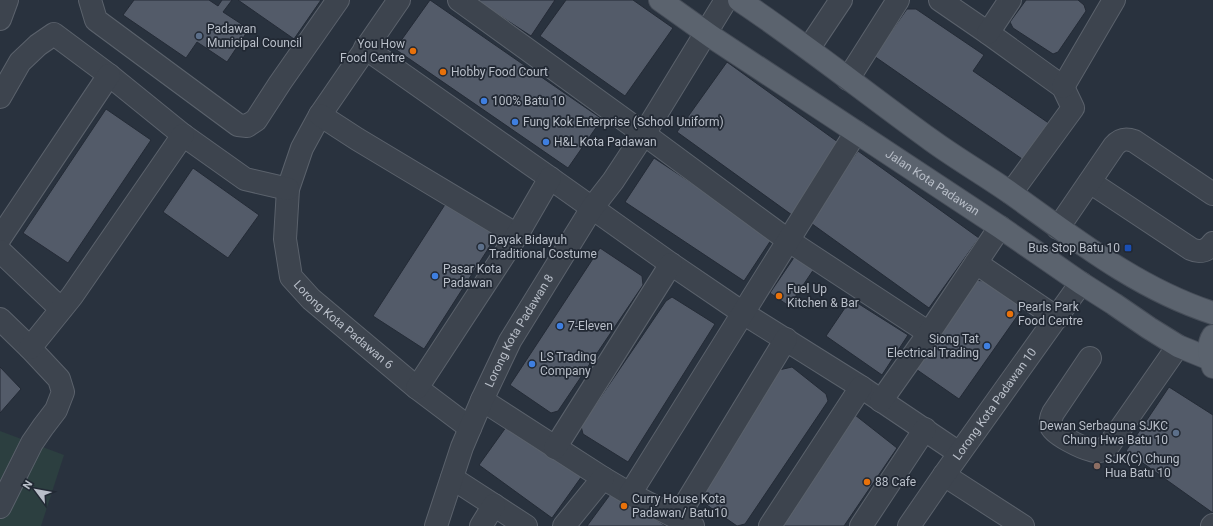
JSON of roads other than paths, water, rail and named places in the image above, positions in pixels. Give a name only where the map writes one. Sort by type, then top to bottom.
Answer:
[{"type":"main road","name":"Jalan Kota Padawan","points":[[660,0],[705,32],[1000,227],[1081,284],[1178,346],[1211,363]]},
{"type":"main road","points":[[739,0],[809,48],[933,142],[1010,193],[1058,228],[1133,277],[1195,308],[1213,313]]},
{"type":"main road","points":[[1211,363],[1209,349],[1213,336]]},
{"type":"street","points":[[0,19],[7,0]]},
{"type":"street","points":[[90,0],[96,20],[238,125],[247,126],[256,120],[338,0]]},
{"type":"street","name":"Lorong Kota Padawan 6","points":[[399,0],[320,115],[302,148],[288,189],[285,239],[291,277],[311,299],[417,388],[470,428]]},
{"type":"street","points":[[459,0],[789,241],[929,333]]},
{"type":"street","name":"Lorong Kota Padawan 8","points":[[436,526],[462,447],[510,341],[592,208],[613,181],[644,134],[705,32],[726,0]]},
{"type":"street","points":[[848,79],[898,0]]},
{"type":"street","points":[[940,0],[1063,87],[1073,108],[1010,193]]},
{"type":"street","points":[[988,33],[1010,0]]},
{"type":"street","points":[[1063,87],[1113,0]]},
{"type":"street","points":[[809,48],[838,1]]},
{"type":"street","points":[[0,97],[20,62],[38,45],[54,34],[109,75],[183,134],[245,179],[288,189]]},
{"type":"street","points":[[365,48],[671,264],[743,313],[881,400],[960,454]]},
{"type":"street","points":[[0,238],[109,75]]},
{"type":"street","points":[[320,115],[357,139],[517,235]]},
{"type":"street","points":[[630,494],[856,132]]},
{"type":"street","points":[[30,348],[72,296],[183,134]]},
{"type":"street","points":[[1058,228],[1114,146],[1118,141],[1123,139],[1134,141],[1213,194]]},
{"type":"street","points":[[417,388],[517,235],[550,178]]},
{"type":"street","points":[[1090,182],[1191,249],[1202,251],[1207,249],[1213,242]]},
{"type":"street","points":[[881,400],[929,333],[1000,227]]},
{"type":"street","points":[[0,251],[61,309]]},
{"type":"street","points":[[976,263],[1057,318]]},
{"type":"street","points":[[555,448],[671,264]]},
{"type":"street","name":"Lorong Kota Padawan 10","points":[[909,526],[1081,284]]},
{"type":"street","points":[[0,319],[59,378],[63,392],[56,410],[32,443],[0,507]]},
{"type":"street","points":[[482,400],[603,478],[630,494],[685,522],[786,339]]},
{"type":"street","points":[[1090,358],[1053,413],[1051,426],[1059,435],[1090,450],[1100,451],[1109,445],[1178,346]]},
{"type":"street","points":[[770,526],[861,387]]},
{"type":"street","points":[[862,526],[925,429]]},
{"type":"street","points":[[944,475],[1023,526]]},
{"type":"street","points":[[452,478],[526,526]]},
{"type":"street","points":[[564,526],[603,478]]},
{"type":"street","points":[[481,526],[494,505]]},
{"type":"place","name":"Padawan Municipal Council","points":[[199,36]]},
{"type":"place","name":"You How Food Centre","points":[[413,51]]},
{"type":"place","name":"Hobby Food Court","points":[[443,72]]},
{"type":"place","name":"100% Batu 10","points":[[484,101]]},
{"type":"place","name":"Fung Kok Enterprise (School Uniform)","points":[[515,122]]},
{"type":"place","name":"H&L Kota Padawan","points":[[546,142]]},
{"type":"place","name":"Dayak Bidayuh Traditional Costume","points":[[481,247]]},
{"type":"place","name":"Bus Stop Batu 10","points":[[1128,248]]},
{"type":"place","name":"Pasar Kota Padawan","points":[[435,276]]},
{"type":"place","name":"Fuel Up Kitchen & Bar","points":[[779,296]]},
{"type":"place","name":"Pearls Park Food Centre","points":[[1010,314]]},
{"type":"place","name":"7-Eleven","points":[[560,326]]},
{"type":"place","name":"Siong Tat Electrical Trading","points":[[987,346]]},
{"type":"place","name":"LS Trading Company","points":[[532,364]]},
{"type":"place","name":"Dewan Serbaguna SJKC Chung Hwa Batu 10","points":[[1176,433]]},
{"type":"place","name":"SJK(C) Chung Hua Batu 10","points":[[1097,466]]},
{"type":"place","name":"88 Cafe","points":[[867,482]]},
{"type":"place","name":"Curry House Kota Padawan/ Batu10","points":[[624,506]]}]
